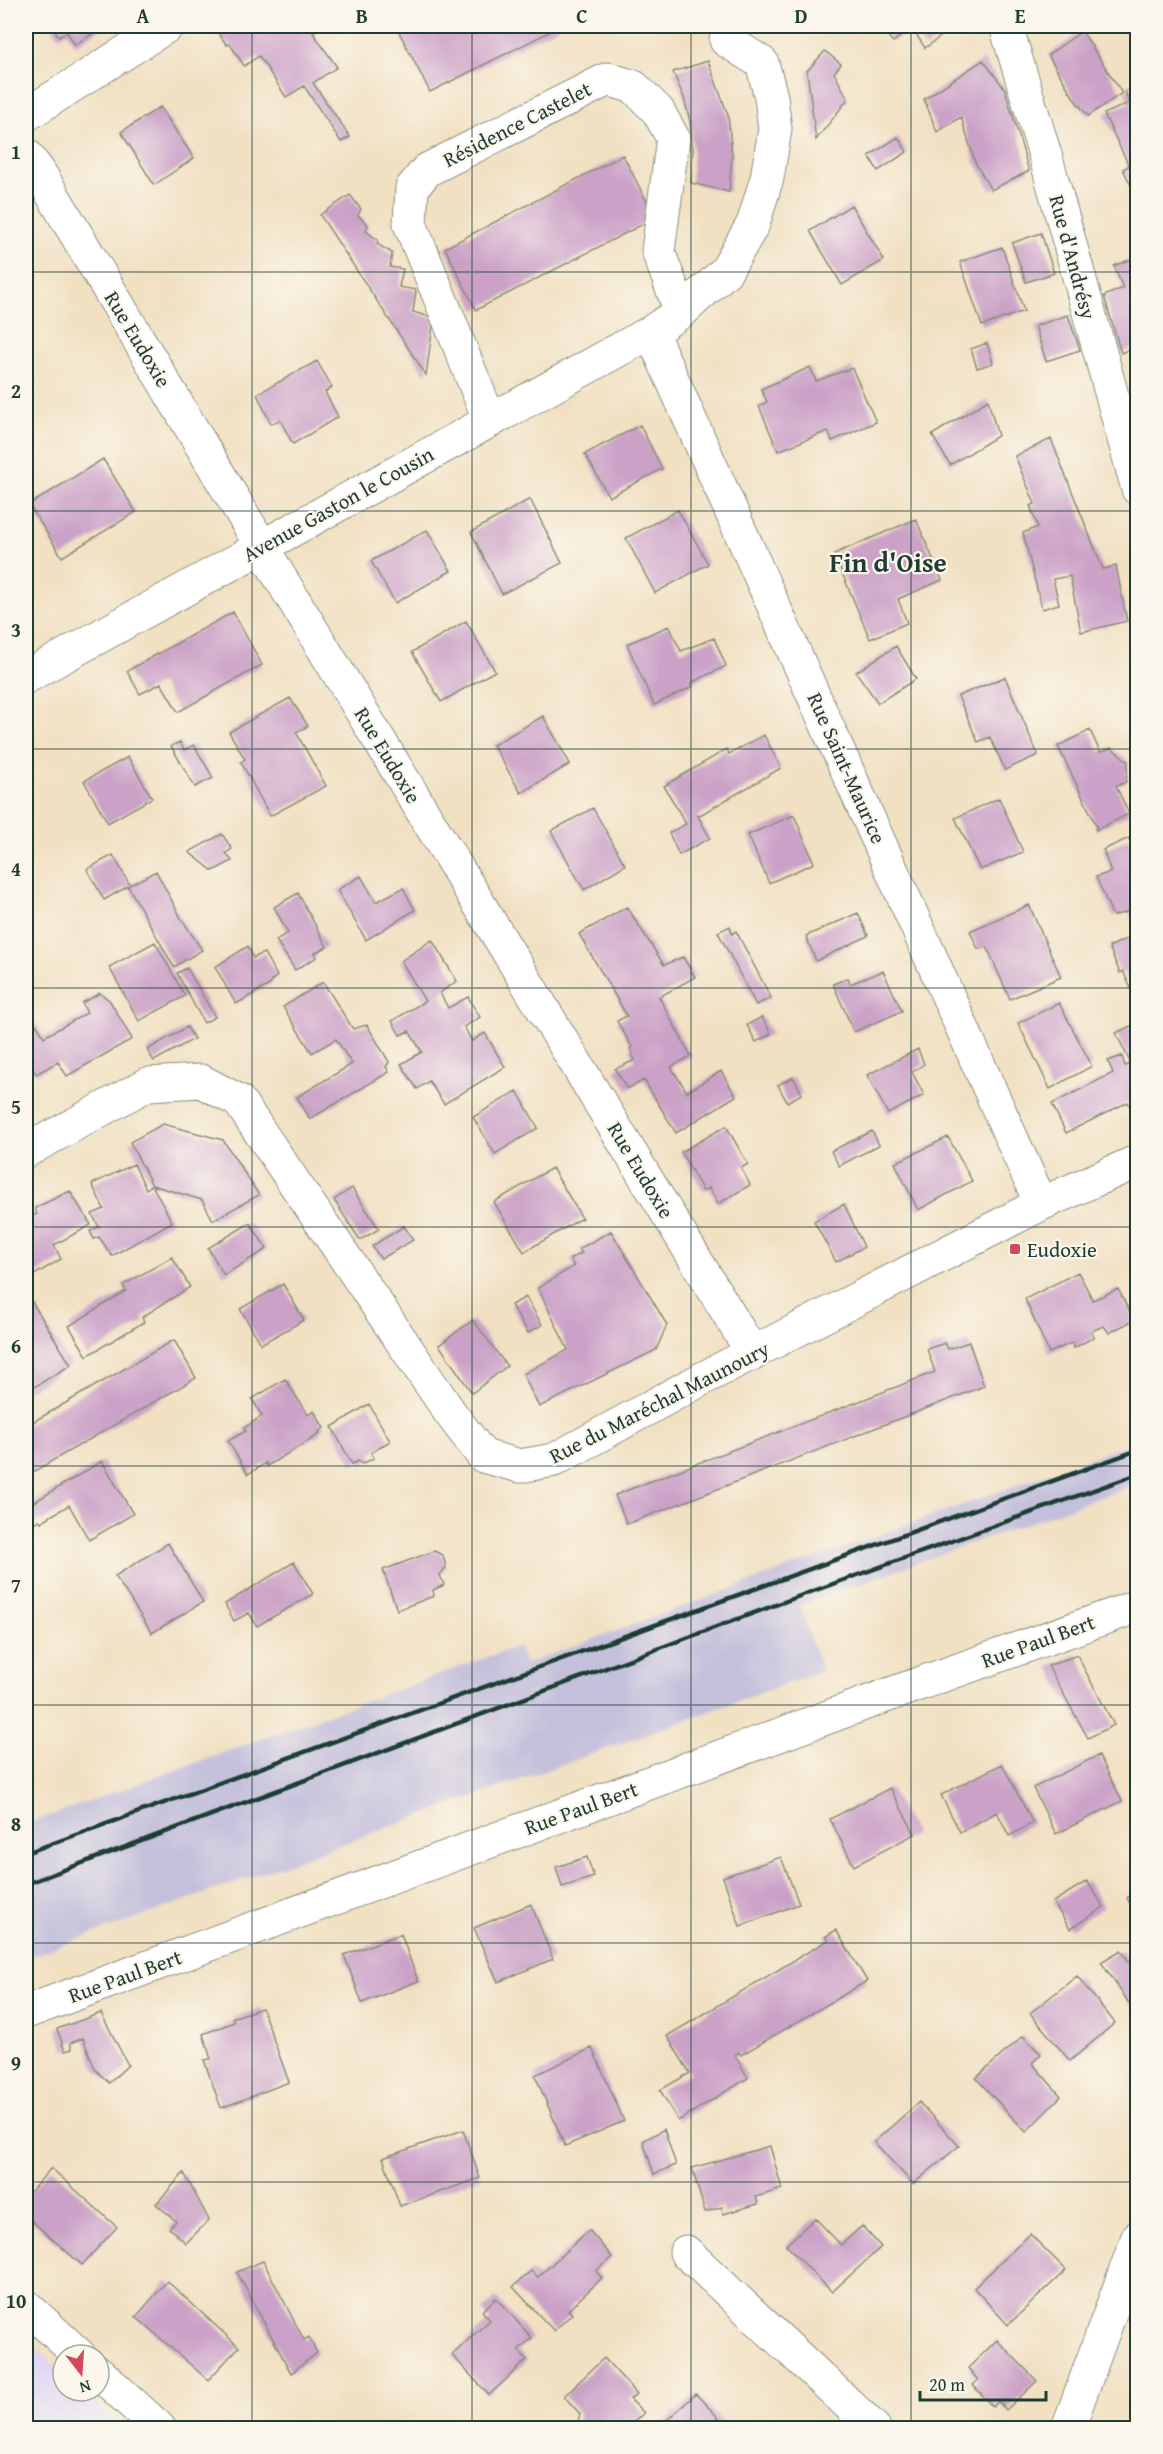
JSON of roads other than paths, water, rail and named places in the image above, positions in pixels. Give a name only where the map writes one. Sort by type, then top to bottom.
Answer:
[{"type":"street","points":[[26,115],[167,26]]},
{"type":"street","name":"Rue d'Andrésy","points":[[1006,26],[1046,158],[1137,489]]},
{"type":"street","name":"Avenue Gaston le Cousin","points":[[26,677],[261,545],[651,332],[681,312],[726,271],[753,224],[767,178],[775,129],[771,97],[762,63],[726,40]]},
{"type":"street","name":"Résidence Castelet","points":[[490,421],[410,224],[412,188],[427,170],[608,79],[634,87],[658,111],[673,138],[658,250],[681,312]]},
{"type":"street","name":"Rue Eudoxie","points":[[26,155],[39,172],[261,545],[753,1354]]},
{"type":"street","name":"Rue Saint-Maurice","points":[[651,332],[1041,1204]]},
{"type":"street","name":"Rue du Maréchal Maunoury","points":[[26,1151],[148,1084],[201,1081],[239,1101],[451,1414],[483,1456],[520,1466],[554,1460],[700,1380],[1041,1204],[1137,1161]]},
{"type":"street","name":"Rue Paul Bert","points":[[26,2012],[888,1695],[1137,1606]]},
{"type":"street","points":[[1068,2428],[1137,2236]]},
{"type":"street","points":[[686,2252],[874,2428]]},
{"type":"street","points":[[26,2306],[66,2343]]},
{"type":"street","points":[[111,2384],[159,2428]]},
{"type":"railway","points":[[26,1853],[1138,1450]]},
{"type":"railway","points":[[26,1884],[805,1594],[1138,1474]]},
{"type":"place","name":"Eudoxie","points":[[1015,1249]]},
{"type":"district","name":"Fin d'Oise","points":[[888,562]]}]
